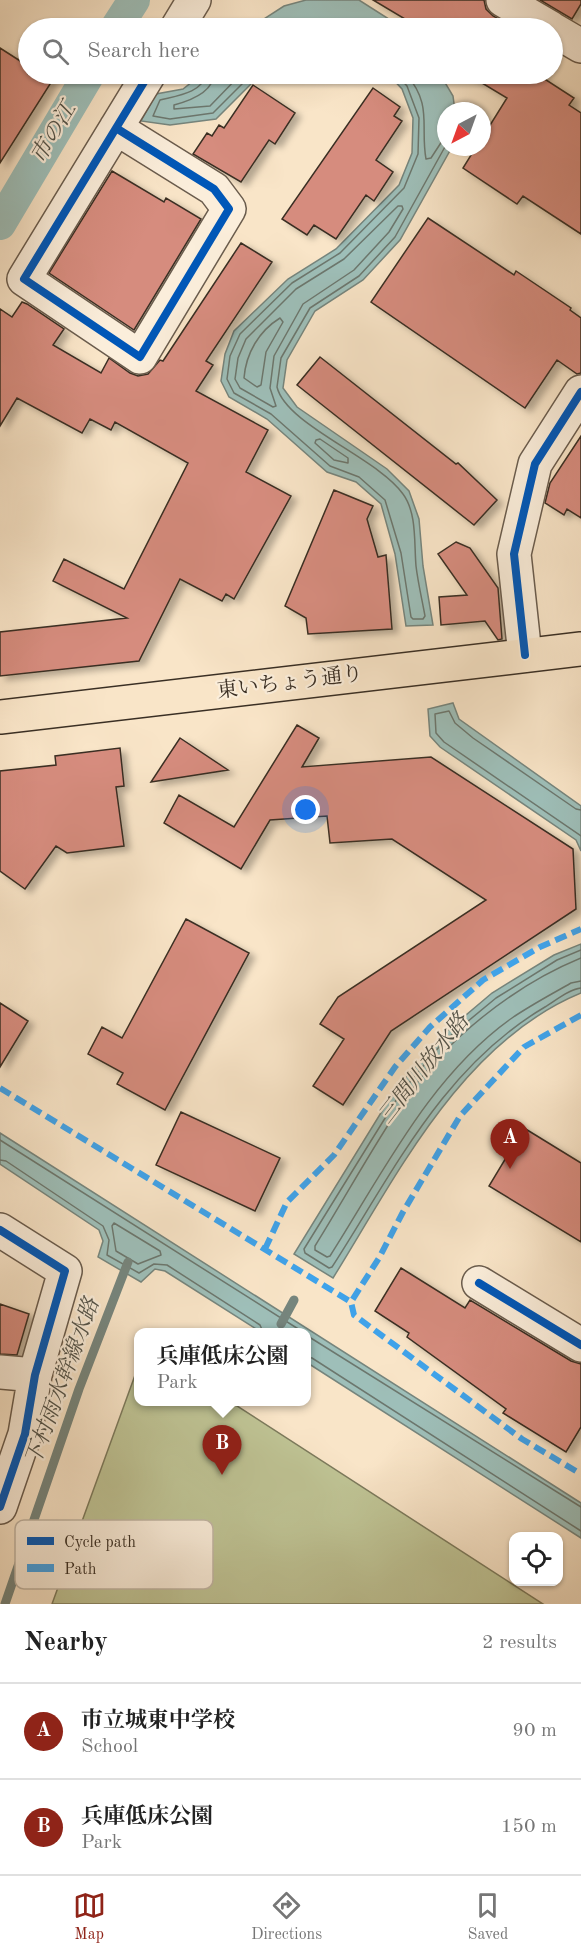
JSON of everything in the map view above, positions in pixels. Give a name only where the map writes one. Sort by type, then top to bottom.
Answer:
[{"type":"main road","name":"東いちょう通り","points":[[0,717],[581,649]]},
{"type":"street","points":[[183,18],[194,0]]},
{"type":"street","points":[[502,0],[533,18]]},
{"type":"street","points":[[563,35],[581,46]]},
{"type":"street","points":[[116,128],[214,189],[229,209],[140,357],[24,279],[116,128],[143,84]]},
{"type":"street","points":[[525,655],[514,554],[535,464],[581,392]]},
{"type":"street","points":[[0,1230],[65,1271],[35,1375],[25,1434],[0,1507]]},
{"type":"street","points":[[480,1283],[581,1345]]},
{"type":"street","points":[[0,1372],[35,1375]]},
{"type":"green space","points":[[134,1378],[134,1406],[237,1406],[509,1582],[509,1586],[515,1586],[543,1604],[52,1604],[57,1589],[213,1589],[213,1520],[82,1520]]},
{"type":"water","points":[[306,0],[359,0],[387,18],[265,18],[284,6]]},
{"type":"water","points":[[189,84],[251,84],[216,119],[170,125],[141,121],[156,94],[183,89]]},
{"type":"water","points":[[397,84],[446,84],[454,102],[437,102],[437,156],[447,156],[400,240],[363,280],[315,311],[287,360],[283,388],[297,407],[387,469],[409,491],[419,519],[423,566],[433,625],[406,626],[395,554],[381,504],[356,482],[327,472],[267,419],[229,397],[221,381],[225,354],[234,331],[288,279],[336,249],[399,185],[412,153],[413,118],[402,89]]},
{"type":"water","points":[[453,703],[459,719],[581,806],[581,851],[576,840],[440,747],[430,736],[428,709]]},
{"type":"water","name":"三間川放水路","points":[[581,944],[581,993],[539,1015],[501,1044],[467,1078],[436,1115],[408,1155],[333,1278],[294,1254],[395,1090],[440,1037],[492,993],[554,955]]},
{"type":"water","points":[[0,1133],[306,1328],[255,1328],[165,1271],[155,1269],[141,1282],[98,1257],[103,1241],[99,1230],[0,1164]]},
{"type":"water","points":[[311,1331],[581,1503],[581,1538],[311,1365]]},
{"type":"building","points":[[373,0],[484,0],[486,9],[497,18],[403,18]]},
{"type":"building","points":[[540,0],[581,0],[581,4],[572,19]]},
{"type":"building","points":[[0,48],[18,60],[18,84],[50,84],[0,163]]},
{"type":"building","points":[[484,84],[552,84],[574,98],[569,105],[581,113],[581,234],[523,196],[517,204],[463,168],[470,156],[491,156],[491,124],[507,98]]},
{"type":"building","points":[[253,85],[295,113],[275,144],[269,140],[241,182],[193,154],[207,133],[212,136],[219,125],[224,128]]},
{"type":"building","points":[[373,88],[400,107],[394,116],[402,121],[376,160],[393,172],[374,201],[366,195],[336,239],[314,225],[307,235],[282,219]]},
{"type":"building","points":[[112,171],[164,202],[166,198],[201,219],[134,330],[49,273]]},
{"type":"building","points":[[428,218],[514,275],[516,271],[571,308],[570,310],[581,318],[581,373],[577,374],[557,360],[525,408],[371,302]]},
{"type":"building","points":[[241,243],[272,262],[206,361],[213,365],[196,391],[268,430],[246,472],[291,496],[234,599],[226,594],[222,601],[180,579],[139,661],[0,676],[0,632],[127,618],[53,581],[64,559],[124,589],[188,463],[115,422],[111,430],[90,419],[82,433],[17,398],[0,426],[0,309],[12,317],[22,302],[27,304],[64,329],[53,345],[101,373],[109,358],[130,373],[138,376],[148,374],[160,360],[163,361]]},
{"type":"building","points":[[320,357],[456,464],[458,463],[497,500],[474,525],[297,385]]},
{"type":"building","points":[[581,436],[581,518],[567,509],[564,515],[545,503],[550,483]]},
{"type":"building","points":[[334,490],[373,506],[367,519],[378,557],[386,555],[392,629],[308,634],[306,618],[285,606]]},
{"type":"building","points":[[456,542],[470,548],[498,588],[502,639],[498,640],[485,621],[441,625],[439,597],[467,595],[438,554]]},
{"type":"building","points":[[297,725],[319,738],[302,767],[431,757],[573,849],[576,909],[391,1031],[343,1105],[313,1086],[344,1039],[320,1024],[338,997],[486,900],[392,839],[330,843],[327,816],[270,820],[241,869],[164,823],[179,795],[234,827]]},
{"type":"building","points":[[180,738],[228,770],[151,782]]},
{"type":"building","points":[[120,748],[124,786],[116,787],[124,846],[67,853],[56,846],[25,889],[0,871],[0,771],[56,765],[55,756]]},
{"type":"building","points":[[186,919],[249,953],[165,1110],[117,1084],[123,1073],[88,1054],[102,1027],[122,1038]]},
{"type":"building","points":[[0,1003],[28,1021],[0,1067]]},
{"type":"building","points":[[181,1112],[280,1158],[255,1211],[156,1165]]},
{"type":"building","points":[[524,1128],[581,1163],[581,1242],[489,1186]]},
{"type":"building","points":[[401,1268],[465,1308],[470,1300],[571,1361],[581,1364],[581,1427],[566,1452],[503,1413],[506,1409],[407,1337],[409,1333],[375,1311]]},
{"type":"building","points":[[0,1304],[29,1314],[17,1355],[0,1354]]},
{"type":"waterway","name":"市の江","points":[[122,18],[134,0]]},
{"type":"waterway","name":"市の江","points":[[0,224],[83,84]]},
{"type":"waterway","name":"下村雨水幹線水路","points":[[34,1520],[79,1389],[128,1262]]},
{"type":"waterway","points":[[281,1324],[294,1300]]},
{"type":"waterway","name":"下村雨水幹線水路","points":[[5,1604],[15,1575]]},
{"type":"marked path","points":[[265,1249],[287,1202],[334,1155],[395,1067],[430,1027],[483,980],[540,947],[581,929]]},
{"type":"marked path","points":[[581,1015],[524,1047],[460,1116],[403,1212],[379,1258],[351,1302],[354,1315],[522,1439],[581,1474]]},
{"type":"marked path","points":[[0,1088],[351,1302]]},
{"type":"cycle path","points":[[116,128],[143,84]]},
{"type":"cycle path","points":[[116,128],[214,189],[229,209],[140,357],[24,279],[116,128]]},
{"type":"cycle path","points":[[525,655],[514,554],[535,464],[581,392]]},
{"type":"cycle path","points":[[0,1230],[65,1271],[35,1375],[25,1434],[0,1507]]},
{"type":"cycle path","points":[[479,1283],[581,1345]]},
{"type":"place","name":"市立城東中学校","points":[[510,1169]]},
{"type":"place","name":"兵庫低床公園","points":[[222,1475]]}]
